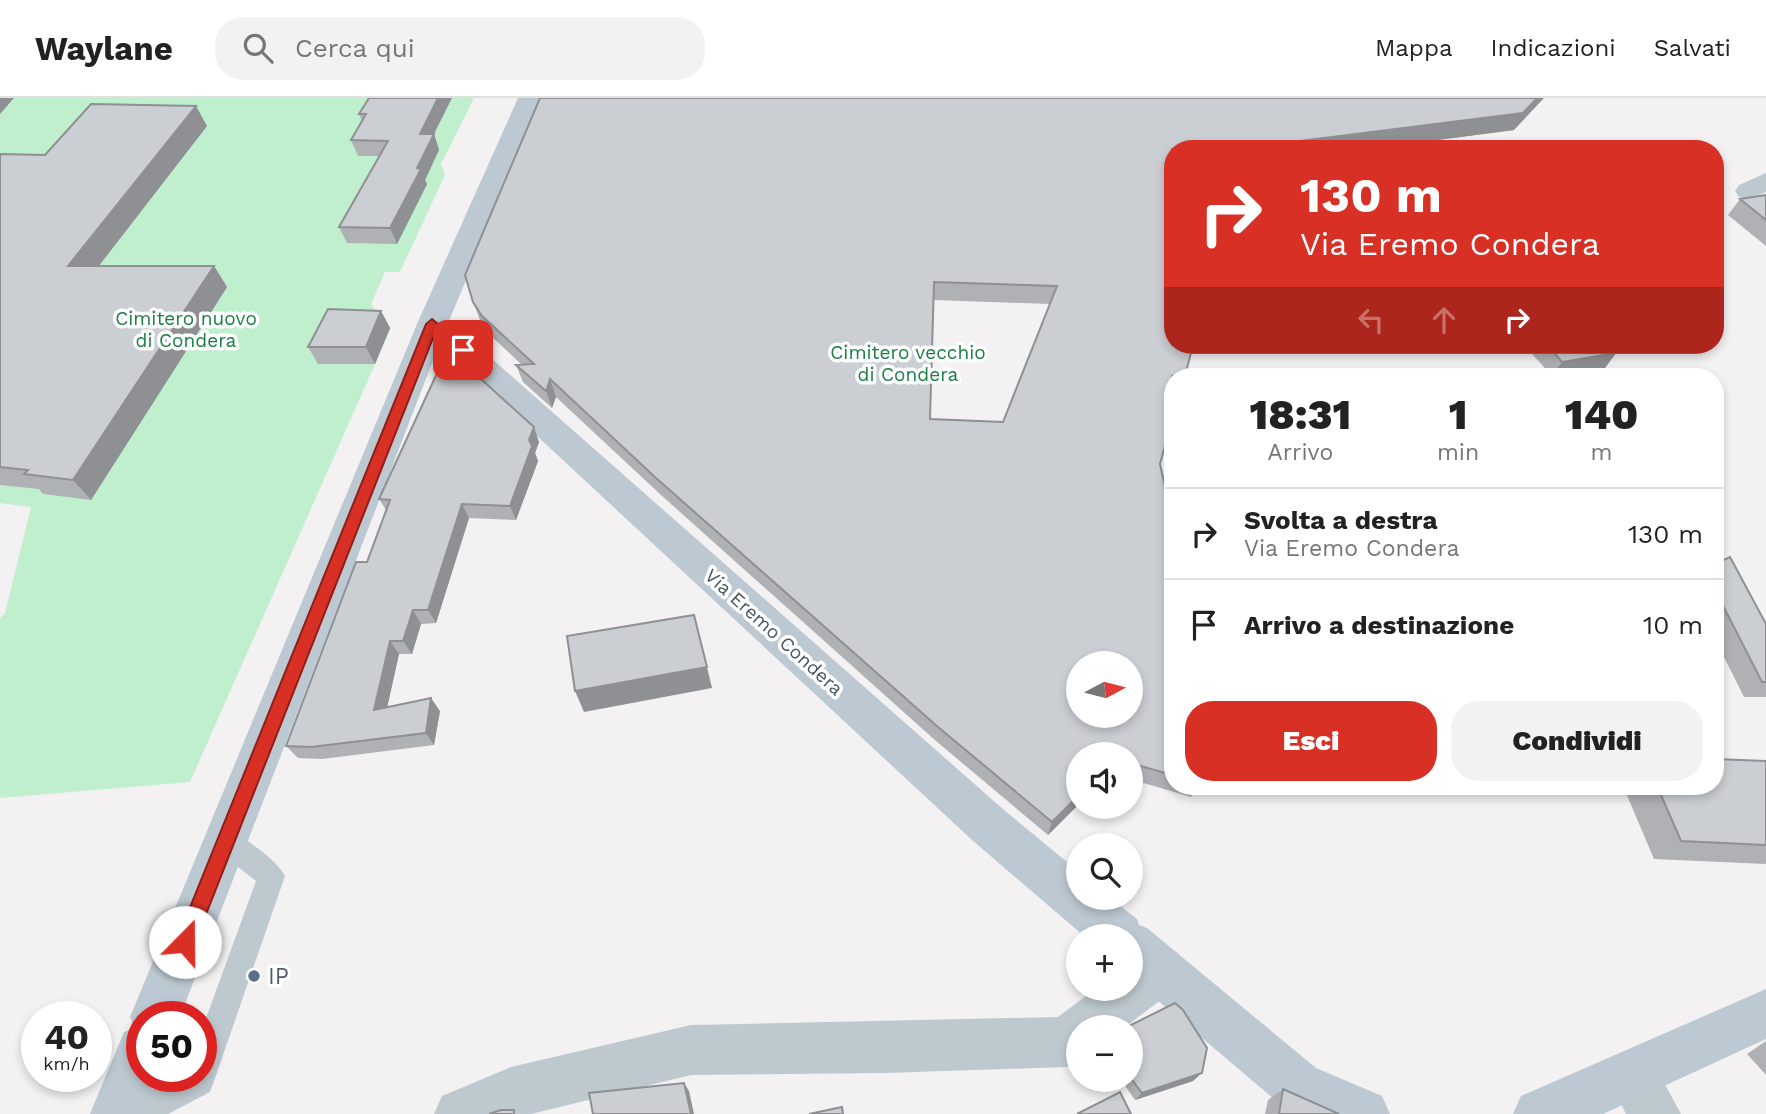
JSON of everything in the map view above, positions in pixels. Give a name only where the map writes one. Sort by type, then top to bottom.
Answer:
[{"type":"street","points":[[161,1001],[432,324],[530,98]]},
{"type":"street","name":"Via Eremo Condera","points":[[432,324],[452,339],[473,361],[988,825],[1106,924]]},
{"type":"street","points":[[1096,1015],[1146,958],[1298,1086],[1364,1114]]},
{"type":"street","points":[[1539,1114],[1643,1094],[1766,1014]]},
{"type":"street","points":[[460,1114],[511,1093],[691,1050],[1066,1042]]},
{"type":"street","points":[[116,1114],[126,1090]]},
{"type":"lane","points":[[217,1030],[271,876],[226,841]]},
{"type":"lane","points":[[137,1114],[178,1092]]},
{"type":"green space","name":"Cimitero nuovo di Condera","points":[[0,98],[474,98],[441,164],[445,175],[400,272],[385,272],[371,304],[391,328],[190,782],[0,798],[0,618],[5,613],[31,507],[0,503]]},
{"type":"building","points":[[369,98],[438,98],[420,134],[434,134],[417,168],[421,169],[390,228],[339,227],[388,141],[351,140],[366,114],[359,114]]},
{"type":"building","name":"Cimitero vecchio di Condera","points":[[540,98],[1537,98],[1523,113],[1309,140],[1164,140],[1164,354],[1191,354],[1187,368],[1164,368],[1164,449],[1160,464],[1164,482],[1164,773],[1143,767],[1143,742],[1066,742],[1066,808],[1052,822],[938,727],[656,478],[550,379],[546,391],[516,365],[534,364],[482,316],[473,302],[465,275]],"holes":[[[934,282],[1057,286],[1003,422],[930,419]]]},
{"type":"building","points":[[91,104],[196,106],[68,266],[214,266],[73,480],[24,474],[28,470],[0,467],[0,154],[45,155]]},
{"type":"building","points":[[1766,195],[1766,220],[1740,199]]},
{"type":"building","points":[[328,309],[381,311],[366,347],[308,347]]},
{"type":"building","points":[[1555,354],[1610,354],[1562,362]]},
{"type":"building","points":[[471,370],[534,427],[529,440],[532,446],[510,506],[462,504],[428,610],[413,610],[403,641],[390,641],[374,710],[431,698],[426,733],[311,747],[286,746],[356,562],[367,562],[390,500],[379,499],[438,371]]},
{"type":"building","points":[[1730,557],[1766,624],[1766,682],[1762,682],[1724,608],[1724,560]]},
{"type":"building","points":[[694,615],[707,667],[575,691],[567,636]]},
{"type":"building","points":[[1724,759],[1766,761],[1766,845],[1681,841],[1661,795],[1724,795]]},
{"type":"building","points":[[1175,1003],[1183,1010],[1207,1048],[1202,1073],[1142,1093],[1143,1019]]},
{"type":"building","points":[[684,1083],[691,1114],[593,1114],[589,1093]]},
{"type":"building","points":[[1283,1089],[1339,1114],[1279,1114]]},
{"type":"building","points":[[1120,1092],[1131,1114],[1077,1114]]},
{"type":"building","points":[[842,1107],[843,1114],[809,1114]]},
{"type":"building","points":[[514,1110],[514,1114],[489,1114]]},
{"type":"place","name":"IP","points":[[254,976]]},
{"type":"route","points":[[185,942],[432,324],[463,350]]}]
